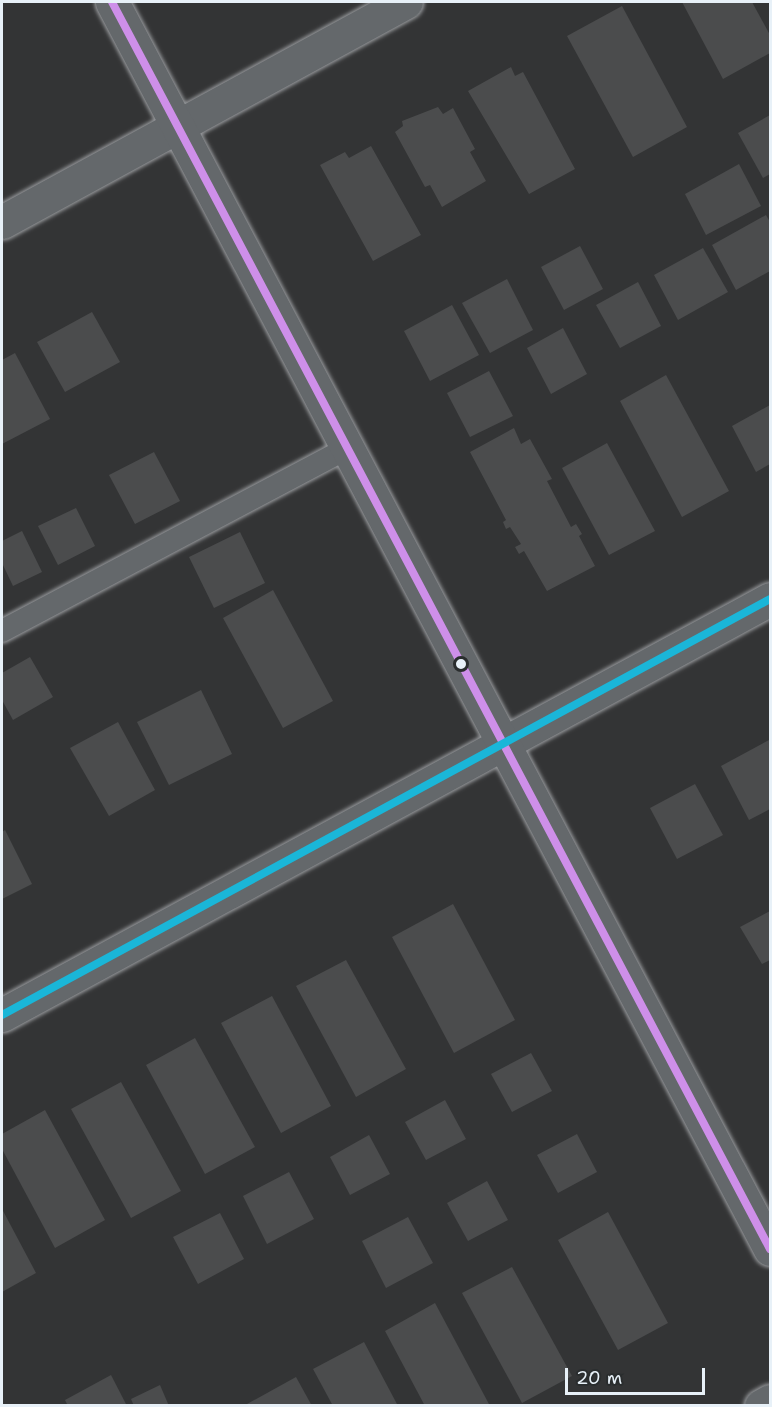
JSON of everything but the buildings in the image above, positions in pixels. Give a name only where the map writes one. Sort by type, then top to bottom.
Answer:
[{"type":"main road","points":[[112,2],[771,1249]]},
{"type":"main road","points":[[2,222],[406,2]]},
{"type":"main road","points":[[2,1015],[771,599]]},
{"type":"main road","points":[[762,1406],[771,1401]]},
{"type":"lane","points":[[2,631],[348,448]]},
{"type":"transit line","points":[[112,2],[770,1249]]},
{"type":"transit line","points":[[2,1015],[770,599]]}]
